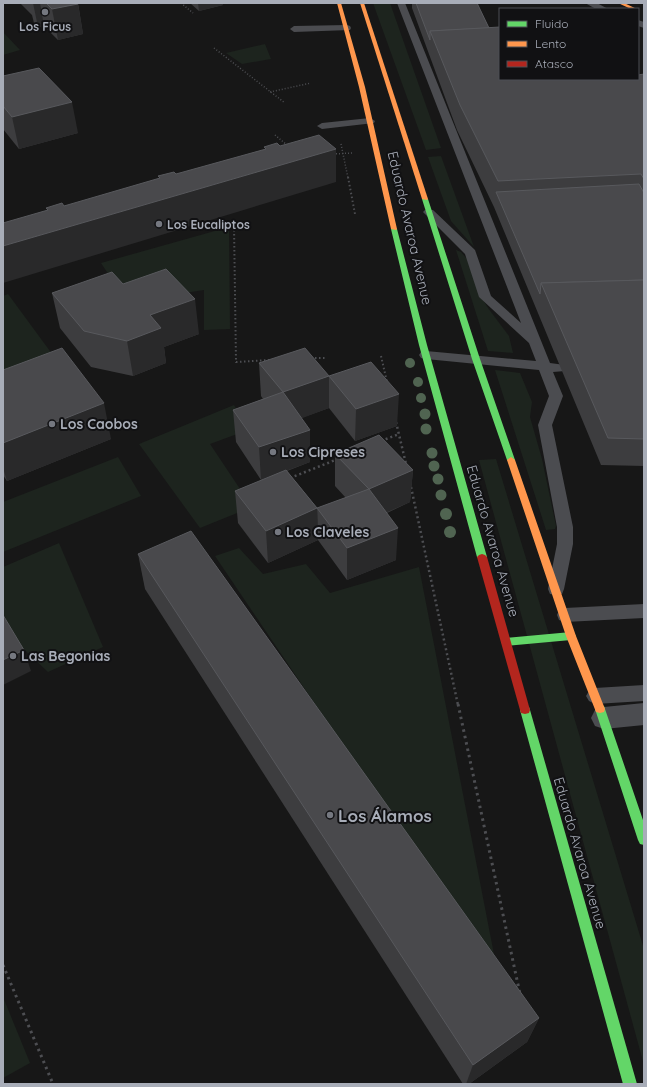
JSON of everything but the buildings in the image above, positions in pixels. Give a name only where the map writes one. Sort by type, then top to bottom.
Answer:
[{"type":"main road","name":"Eduardo Avaroa Avenue","points":[[339,3],[347,28],[370,121],[387,202],[426,355],[630,1084]]},
{"type":"main road","name":"Eduardo Avaroa Avenue","points":[[362,3],[476,359],[572,636],[600,707],[644,840]]},
{"type":"main road","points":[[620,3],[632,8]]},
{"type":"main road","points":[[506,642],[572,636]]},
{"type":"street","points":[[600,707],[644,714]]},
{"type":"lane","points":[[401,3],[556,396],[545,425],[565,527],[565,544],[556,589]]},
{"type":"lane","points":[[589,3],[602,8]]},
{"type":"lane","points":[[294,29],[347,28]]},
{"type":"lane","points":[[322,126],[370,121]]},
{"type":"lane","points":[[429,212],[471,253],[485,297],[535,342]]},
{"type":"lane","points":[[426,355],[476,359],[545,368],[560,368]]},
{"type":"lane","points":[[565,615],[644,611]]},
{"type":"lane","points":[[600,707],[644,694]]},
{"type":"path","points":[[181,3],[193,13]]},
{"type":"path","points":[[214,48],[285,104]]},
{"type":"path","points":[[270,92],[311,83]]},
{"type":"path","points":[[276,135],[291,148]]},
{"type":"path","points":[[341,140],[355,214]]},
{"type":"path","points":[[330,154],[355,153]]},
{"type":"path","points":[[234,226],[236,362],[274,360]]},
{"type":"path","points":[[381,356],[388,387]]},
{"type":"path","points":[[304,359],[326,358]]},
{"type":"path","points":[[396,418],[408,472]]},
{"type":"path","points":[[378,442],[399,434]]},
{"type":"path","points":[[286,480],[343,457]]},
{"type":"path","points":[[409,480],[520,994]]},
{"type":"path","points":[[3,965],[53,1084]]},
{"type":"shaded area","points":[[373,3],[390,3],[441,148],[426,150]]},
{"type":"shaded area","points":[[3,32],[20,50],[3,55]]},
{"type":"shaded area","points":[[265,44],[271,59],[242,64],[226,53]]},
{"type":"shaded area","points":[[441,156],[474,247],[451,221],[428,157]]},
{"type":"shaded area","points":[[229,227],[230,329],[204,330],[204,290],[127,302],[101,263]]},
{"type":"shaded area","points":[[456,250],[461,252],[467,259],[480,295],[509,336],[513,353],[488,351]]},
{"type":"shaded area","points":[[8,294],[55,358],[3,379],[3,296]]},
{"type":"shaded area","points":[[495,370],[520,373],[532,402],[530,417],[542,459],[556,526],[555,529],[546,530]]},
{"type":"shaded area","points":[[234,405],[248,430],[210,444],[252,507],[200,528],[139,444]]},
{"type":"shaded area","points":[[118,457],[141,496],[3,552],[3,502]]},
{"type":"shaded area","points":[[496,459],[644,949],[644,1065],[479,460]]},
{"type":"shaded area","points":[[59,543],[103,647],[48,672],[11,637],[3,616],[3,567]]},
{"type":"shaded area","points":[[239,548],[263,574],[306,564],[330,593],[419,567],[498,975],[215,556]]},
{"type":"shaded area","points":[[3,997],[30,1063],[3,1078]]},
{"type":"traffic: fast","points":[[425,199],[476,359],[511,460]]},
{"type":"traffic: fast","points":[[394,229],[423,345],[482,557]]},
{"type":"traffic: fast","points":[[506,642],[571,636]]},
{"type":"traffic: fast","points":[[600,709],[644,840]]},
{"type":"traffic: fast","points":[[525,710],[630,1084]]},
{"type":"traffic: slow","points":[[339,3],[362,87],[394,229]]},
{"type":"traffic: slow","points":[[362,3],[425,199]]},
{"type":"traffic: slow","points":[[620,3],[632,8]]},
{"type":"traffic: slow","points":[[511,460],[571,636],[600,709]]},
{"type":"traffic: jam","points":[[482,557],[525,710]]},
{"type":"place","name":"Los Ficus","points":[[45,12]]},
{"type":"place","name":"Los Eucaliptos","points":[[159,224]]},
{"type":"place","name":"Los Caobos","points":[[52,424]]},
{"type":"place","name":"Los Cipreses","points":[[273,452]]},
{"type":"place","name":"Los Claveles","points":[[278,532]]},
{"type":"place","name":"Las Begonias","points":[[13,656]]},
{"type":"place","name":"Los Álamos","points":[[330,815]]}]
